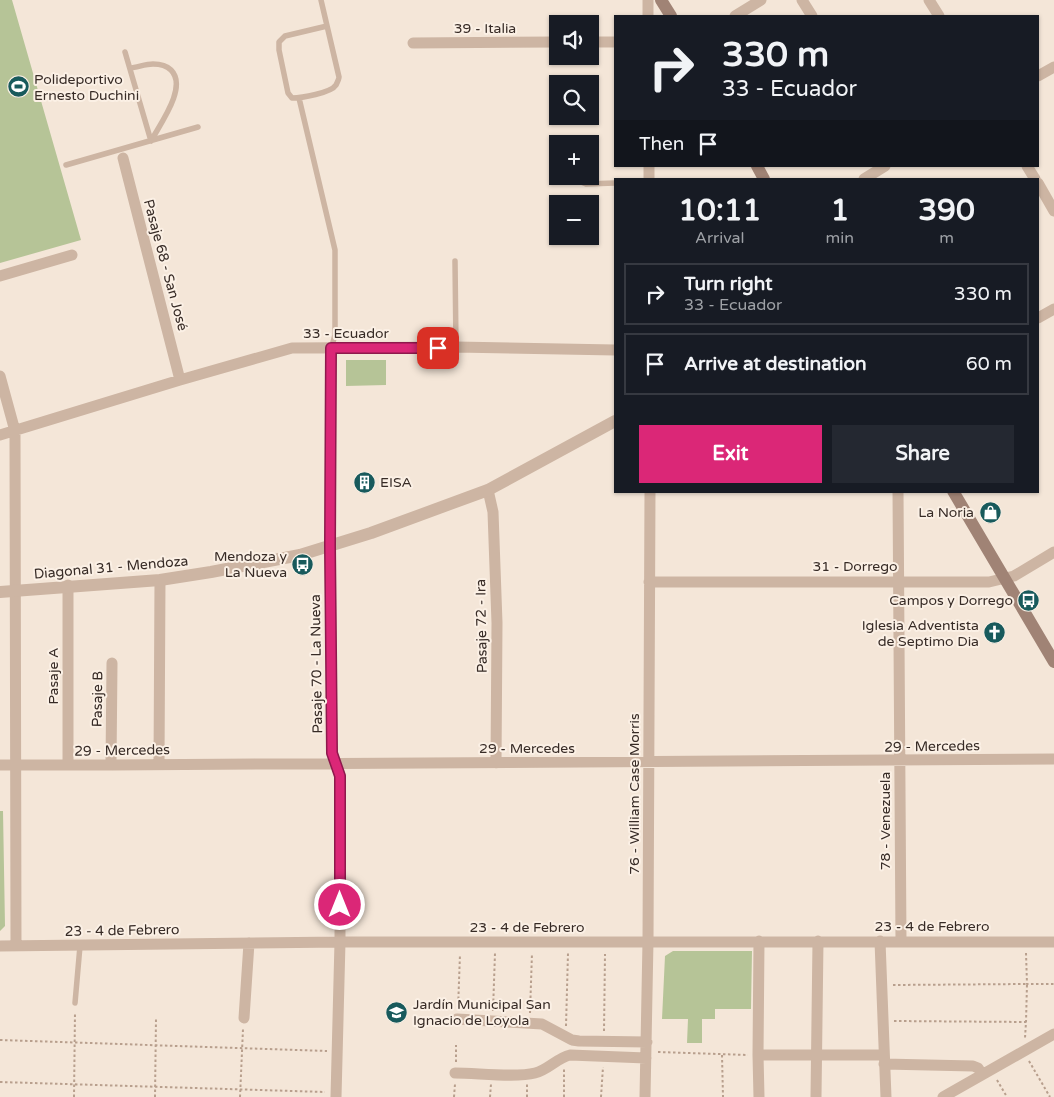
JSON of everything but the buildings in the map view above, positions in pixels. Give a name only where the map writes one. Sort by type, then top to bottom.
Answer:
[{"type":"main road","points":[[662,0],[670,15]]},
{"type":"main road","points":[[954,493],[1054,662]]},
{"type":"street","points":[[648,0],[648,15]]},
{"type":"street","points":[[737,15],[761,0]]},
{"type":"street","points":[[802,0],[811,15]]},
{"type":"street","points":[[929,0],[938,15]]},
{"type":"street","name":"39 - Italia","points":[[413,43],[549,42]]},
{"type":"street","points":[[599,42],[614,42]]},
{"type":"street","points":[[1039,75],[1054,67]]},
{"type":"street","name":"Pasaje 68 - San José","points":[[122,154],[180,380]]},
{"type":"street","points":[[866,178],[883,167]]},
{"type":"street","points":[[1028,167],[1034,178]]},
{"type":"street","points":[[1039,186],[1054,211]]},
{"type":"street","points":[[0,276],[72,255]]},
{"type":"street","points":[[1039,317],[1054,308]]},
{"type":"street","name":"33 - Ecuador","points":[[0,435],[292,348],[614,350]]},
{"type":"street","name":"Pasaje 70 - La Nueva","points":[[331,348],[332,753],[340,776],[340,942],[336,1095]]},
{"type":"street","points":[[0,376],[15,431],[16,946]]},
{"type":"street","name":"Diagonal 31 - Mendoza","points":[[0,592],[160,580],[300,555],[448,506],[488,490],[614,422]]},
{"type":"street","name":"Pasaje 72 - Ira","points":[[488,490],[493,512],[497,622],[496,762]]},
{"type":"street","name":"76 - William Case Morris","points":[[645,1097],[650,762],[650,493]]},
{"type":"street","name":"78 - Venezuela","points":[[898,493],[901,941]]},
{"type":"street","name":"31 - Dorrego","points":[[650,582],[989,582],[1014,576],[1054,552]]},
{"type":"street","points":[[159,764],[160,580]]},
{"type":"street","name":"Pasaje A","points":[[68,586],[68,765]]},
{"type":"street","name":"Pasaje B","points":[[111,766],[112,663]]},
{"type":"street","name":"29 - Mercedes","points":[[0,765],[111,766],[159,764],[1054,760]]},
{"type":"street","points":[[759,941],[759,1097]]},
{"type":"street","points":[[880,941],[880,985],[886,1097]]},
{"type":"street","name":"23 - 4 de Febrero","points":[[0,946],[340,942],[1054,942]]},
{"type":"street","points":[[816,1097],[818,942]]},
{"type":"street","points":[[244,1018],[249,943]]},
{"type":"street","points":[[457,1019],[530,1022],[542,1024],[579,1041],[604,1041],[647,1050]]},
{"type":"street","points":[[943,1097],[1054,1034]]},
{"type":"street","points":[[455,1073],[528,1074],[549,1068],[565,1056],[603,1056],[647,1050]]},
{"type":"street","points":[[758,1055],[817,1056],[973,1066],[986,1072]]},
{"type":"lane","points":[[321,0],[339,77],[337,84],[331,90],[292,98],[288,92],[279,42],[285,36],[326,26]]},
{"type":"lane","points":[[125,52],[151,141]]},
{"type":"lane","points":[[130,68],[160,64],[171,70],[176,79],[176,92],[173,100],[151,141]]},
{"type":"lane","points":[[299,98],[335,250],[335,335],[331,348]]},
{"type":"lane","points":[[66,165],[122,154],[151,141],[198,127]]},
{"type":"lane","points":[[599,184],[614,184]]},
{"type":"lane","points":[[455,261],[456,348]]},
{"type":"lane","points":[[76,1003],[80,946]]},
{"type":"path","points":[[1026,941],[1027,984],[1024,1052],[1050,1097]]},
{"type":"path","points":[[493,1021],[495,953]]},
{"type":"path","points":[[530,1022],[532,953]]},
{"type":"path","points":[[566,1036],[568,953]]},
{"type":"path","points":[[604,1041],[605,953]]},
{"type":"path","points":[[457,1019],[460,954]]},
{"type":"path","points":[[880,985],[1054,984]]},
{"type":"path","points":[[74,1097],[76,1003]]},
{"type":"path","points":[[155,1097],[156,1018]]},
{"type":"path","points":[[240,1097],[244,1018]]},
{"type":"path","points":[[882,1021],[1026,1022]]},
{"type":"path","points":[[0,1040],[337,1051]]},
{"type":"path","points":[[647,1050],[722,1055],[758,1055]]},
{"type":"path","points":[[722,1055],[723,1097]]},
{"type":"path","points":[[564,1097],[565,1056]]},
{"type":"path","points":[[601,1097],[603,1056]]},
{"type":"path","points":[[986,1072],[1007,1097]]},
{"type":"path","points":[[0,1082],[240,1089],[336,1095]]},
{"type":"green space","name":"Polideportivo Ernesto Duchini","points":[[0,0],[12,0],[81,240],[0,263]]},
{"type":"green space","points":[[346,360],[386,360],[386,385],[346,386]]},
{"type":"green space","points":[[0,811],[3,811],[5,926],[0,931]]},
{"type":"green space","points":[[673,951],[752,951],[751,1009],[715,1009],[715,1019],[702,1019],[702,1043],[687,1043],[688,1019],[662,1019],[665,956]]},
{"type":"place","name":"Polideportivo Ernesto Duchini","points":[[18,87]]},
{"type":"place","name":"EISA","points":[[364,482]]},
{"type":"place","name":"La Noria","points":[[990,512]]},
{"type":"place","name":"Mendoza y La Nueva","points":[[303,564]]},
{"type":"place","name":"Campos y Dorrego","points":[[1029,600]]},
{"type":"place","name":"Iglesia Adventista de Septimo Dia","points":[[995,633]]},
{"type":"place","name":"Jardín Municipal San Ignacio de Loyola","points":[[397,1012]]},
{"type":"route","points":[[340,905],[340,776],[332,753],[331,348],[438,348]]}]
